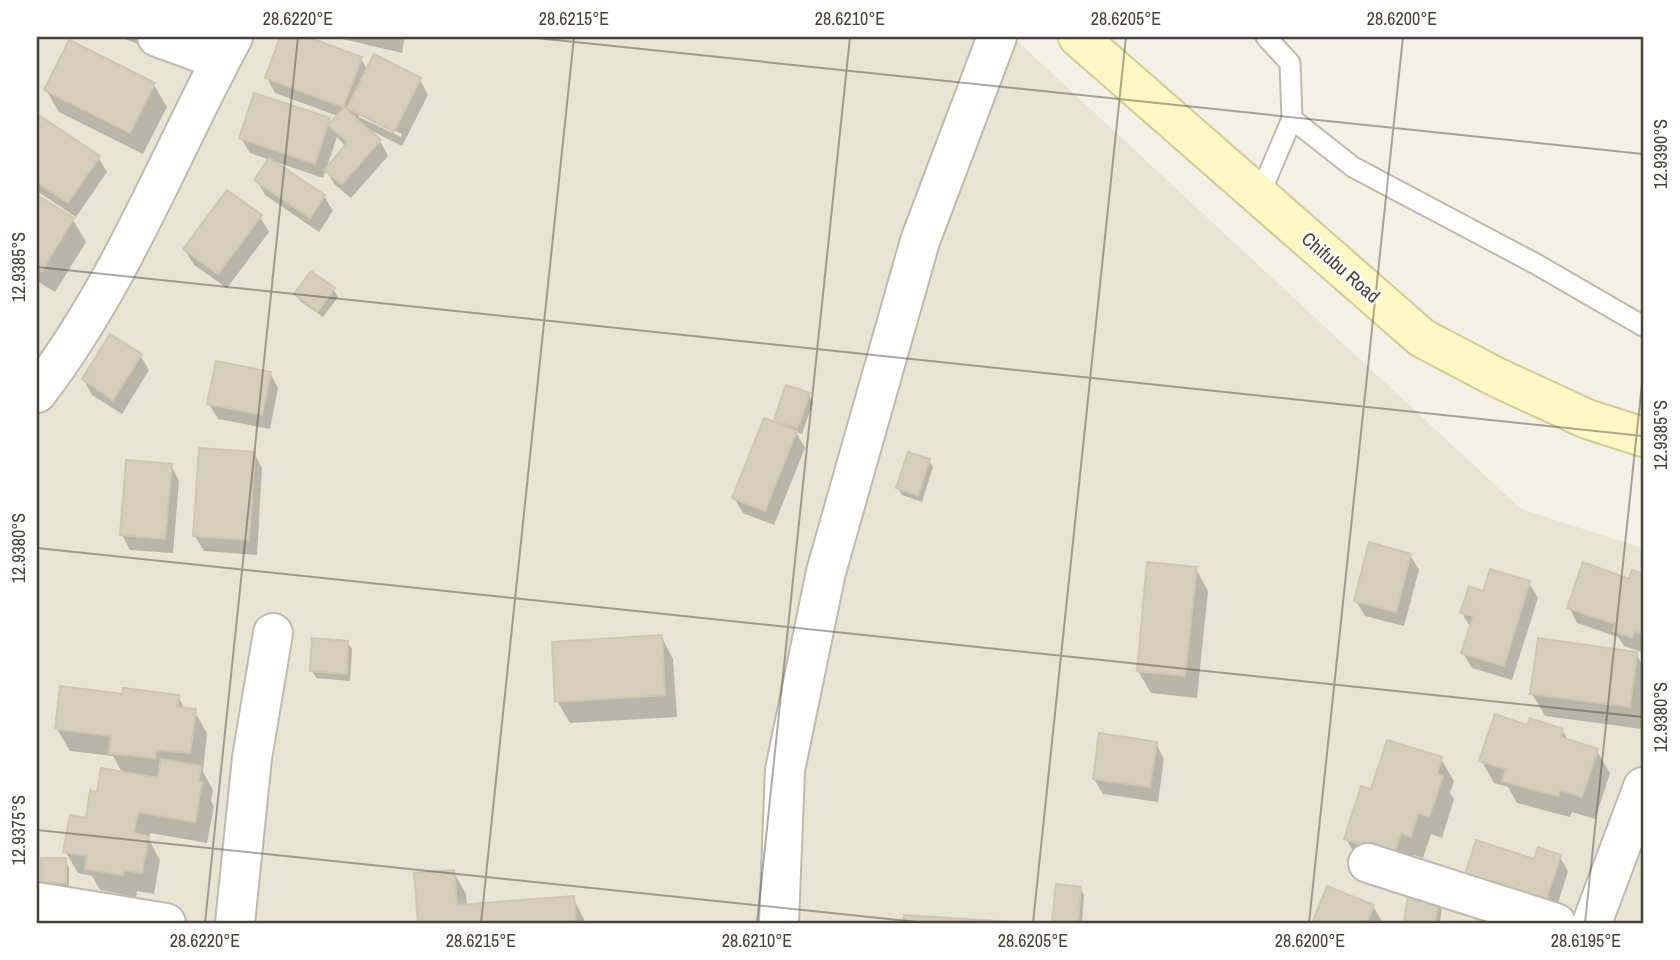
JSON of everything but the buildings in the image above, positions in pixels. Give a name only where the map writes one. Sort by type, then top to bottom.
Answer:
[{"type":"main road","name":"Chifubu Road","points":[[1077,37],[1422,338],[1496,377],[1587,419],[1643,437]]},
{"type":"street","points":[[37,393],[62,360],[132,238],[226,48],[157,37]]},
{"type":"street","points":[[779,923],[785,770],[826,572],[919,241],[997,37]]},
{"type":"street","points":[[234,923],[252,758],[273,633]]},
{"type":"street","points":[[1592,923],[1643,787]]},
{"type":"street","points":[[1368,863],[1556,923]]},
{"type":"street","points":[[37,902],[166,923]]},
{"type":"lane","points":[[1259,196],[1292,119],[1290,63],[1266,37]]},
{"type":"lane","points":[[1292,119],[1353,167],[1535,264],[1643,326]]},
{"type":"shaded area","points":[[37,37],[1013,37],[1521,509],[1643,548],[1643,923],[37,923]]}]
